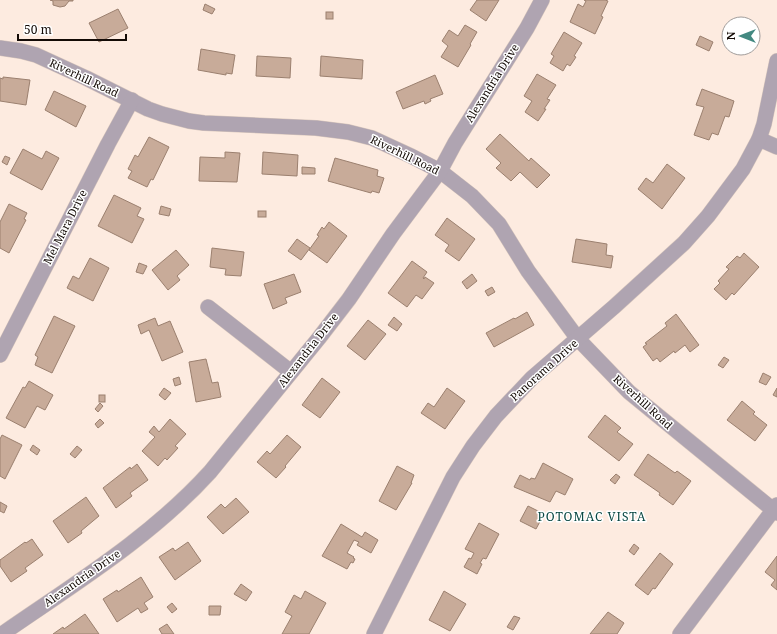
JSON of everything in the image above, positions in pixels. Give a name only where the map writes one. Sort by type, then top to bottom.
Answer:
[{"type":"street","name":"Alexandria Drive","points":[[2,634],[100,567],[152,527],[193,490],[210,472],[348,299],[440,170],[455,143],[527,28],[542,0]]},
{"type":"street","name":"Riverhill Road","points":[[0,48],[36,55],[162,114],[189,121],[316,128],[357,134],[372,138],[440,170],[472,196],[499,224],[528,271],[578,339],[629,392],[776,510]]},
{"type":"street","name":"Panorama Drive","points":[[374,634],[453,477],[472,446],[517,392],[650,275],[699,226],[743,169],[759,139],[764,124],[777,61]]},
{"type":"street","name":"Mel Mara Drive","points":[[0,355],[101,157],[132,100]]},
{"type":"street","points":[[759,139],[777,148]]},
{"type":"street","points":[[208,307],[291,372]]},
{"type":"street","points":[[680,634],[731,565],[776,510]]},
{"type":"building","points":[[50,0],[73,1],[69,1],[65,6],[60,7],[53,5],[53,1]]},
{"type":"building","points":[[477,0],[499,0],[486,21],[470,10]]},
{"type":"building","points":[[584,0],[608,1],[601,16],[603,17],[595,34],[570,22],[578,4],[583,7],[586,1]]},
{"type":"building","points":[[205,4],[215,9],[212,14],[203,10]]},
{"type":"building","points":[[118,9],[128,28],[99,42],[89,23]]},
{"type":"building","points":[[326,12],[333,12],[333,19],[326,19]]},
{"type":"building","points":[[465,25],[477,32],[458,67],[441,57],[448,46],[442,41],[449,30],[458,36]]},
{"type":"building","points":[[564,32],[582,43],[570,66],[567,64],[563,71],[550,63],[554,56],[551,54]]},
{"type":"building","points":[[700,36],[713,42],[709,51],[696,45]]},
{"type":"building","points":[[201,49],[235,55],[232,74],[226,73],[226,75],[198,70]]},
{"type":"building","points":[[257,56],[291,58],[290,78],[256,76]]},
{"type":"building","points":[[321,56],[363,60],[362,79],[320,76]]},
{"type":"building","points":[[537,74],[556,85],[547,99],[550,100],[544,109],[546,109],[538,121],[525,112],[532,101],[524,96]]},
{"type":"building","points":[[435,75],[443,94],[430,99],[431,101],[425,104],[424,101],[403,109],[396,92]]},
{"type":"building","points":[[3,77],[30,80],[26,105],[0,101],[0,78],[3,79]]},
{"type":"building","points":[[702,89],[734,101],[729,117],[725,116],[718,135],[712,133],[709,140],[694,135],[704,107],[696,105]]},
{"type":"building","points":[[54,91],[86,106],[76,127],[45,110]]},
{"type":"building","points":[[500,134],[529,161],[531,158],[550,175],[537,188],[520,172],[511,181],[496,168],[501,163],[486,149]]},
{"type":"building","points":[[149,137],[169,147],[153,180],[151,179],[147,187],[128,178],[132,171],[128,169],[135,155],[138,157]]},
{"type":"building","points":[[23,149],[42,159],[46,151],[59,158],[42,190],[10,173]]},
{"type":"building","points":[[225,152],[240,153],[237,182],[199,181],[200,157],[225,158]]},
{"type":"building","points":[[263,152],[298,155],[297,176],[262,174]]},
{"type":"building","points":[[5,156],[10,158],[7,165],[2,162]]},
{"type":"building","points":[[335,158],[378,170],[377,176],[384,178],[379,193],[372,191],[371,193],[328,181]]},
{"type":"building","points":[[667,164],[685,178],[662,209],[638,189],[646,178],[653,183]]},
{"type":"building","points":[[302,167],[315,168],[315,174],[302,174]]},
{"type":"building","points":[[114,195],[141,208],[137,216],[144,219],[132,243],[98,226]]},
{"type":"building","points":[[9,204],[27,213],[24,219],[26,220],[9,253],[0,248],[0,222]]},
{"type":"building","points":[[161,206],[171,209],[169,216],[159,214]]},
{"type":"building","points":[[258,211],[266,211],[266,217],[258,217]]},
{"type":"building","points":[[447,218],[475,239],[459,261],[445,251],[449,245],[435,235]]},
{"type":"building","points":[[329,222],[347,236],[327,263],[309,250],[319,236],[317,235],[322,227],[324,229]]},
{"type":"building","points":[[297,239],[310,248],[301,260],[288,251]]},
{"type":"building","points":[[576,239],[607,244],[606,255],[613,256],[611,268],[572,262]]},
{"type":"building","points":[[212,248],[244,252],[241,276],[225,275],[226,269],[210,267]]},
{"type":"building","points":[[176,250],[189,265],[177,276],[180,280],[168,290],[152,270]]},
{"type":"building","points":[[744,253],[759,267],[734,295],[732,293],[726,300],[714,289],[720,283],[718,281],[729,269],[726,267],[737,256],[740,258]]},
{"type":"building","points":[[90,258],[109,268],[93,301],[67,288],[73,276],[79,279]]},
{"type":"building","points":[[412,261],[427,272],[423,278],[424,279],[425,277],[434,283],[422,299],[416,295],[407,307],[388,293]]},
{"type":"building","points":[[139,263],[147,266],[143,274],[136,272]]},
{"type":"building","points":[[294,274],[301,292],[285,298],[287,303],[273,309],[264,284]]},
{"type":"building","points":[[472,274],[477,281],[467,289],[462,282]]},
{"type":"building","points":[[492,287],[495,292],[488,296],[485,291]]},
{"type":"building","points":[[527,312],[534,325],[494,347],[486,333]]},
{"type":"building","points":[[676,314],[699,345],[690,352],[685,345],[675,353],[674,351],[660,362],[657,358],[653,361],[643,347],[647,344],[645,343],[667,326],[665,323]]},
{"type":"building","points":[[54,316],[75,326],[52,373],[35,365],[38,357],[35,355]]},
{"type":"building","points":[[394,317],[402,324],[397,331],[388,325]]},
{"type":"building","points":[[155,318],[158,326],[170,321],[183,352],[162,361],[149,330],[141,334],[138,325]]},
{"type":"building","points":[[368,320],[386,334],[365,360],[347,346]]},
{"type":"building","points":[[724,357],[729,360],[723,368],[718,365]]},
{"type":"building","points":[[206,359],[212,383],[218,382],[221,397],[196,402],[189,362]]},
{"type":"building","points":[[763,373],[771,377],[766,385],[759,382]]},
{"type":"building","points":[[179,377],[181,384],[175,386],[173,379]]},
{"type":"building","points":[[322,378],[340,392],[320,418],[302,405]]},
{"type":"building","points":[[29,381],[53,395],[45,410],[37,406],[25,428],[6,418],[23,387],[25,388]]},
{"type":"building","points":[[164,388],[171,393],[165,400],[159,395]]},
{"type":"building","points":[[447,388],[465,401],[445,429],[421,413],[428,403],[434,407]]},
{"type":"building","points":[[777,388],[777,397],[773,395]]},
{"type":"building","points":[[99,395],[105,395],[105,402],[99,402]]},
{"type":"building","points":[[742,401],[755,412],[753,414],[767,425],[755,441],[727,420]]},
{"type":"building","points":[[100,403],[103,406],[98,412],[95,409]]},
{"type":"building","points":[[605,415],[621,428],[617,432],[633,444],[619,461],[588,437]]},
{"type":"building","points":[[100,419],[104,423],[98,428],[95,424]]},
{"type":"building","points":[[170,419],[186,434],[175,446],[178,448],[167,460],[165,458],[158,466],[142,451],[155,437],[149,432],[154,426],[159,432]]},
{"type":"building","points":[[2,435],[22,445],[5,479],[0,476],[0,439]]},
{"type":"building","points":[[287,435],[301,447],[276,478],[257,462],[267,451],[270,454]]},
{"type":"building","points":[[33,445],[40,450],[37,455],[30,450]]},
{"type":"building","points":[[77,446],[82,450],[75,458],[70,454]]},
{"type":"building","points":[[648,454],[675,473],[677,471],[691,481],[673,505],[659,495],[660,493],[634,475]]},
{"type":"building","points":[[543,463],[573,479],[565,495],[556,491],[550,502],[514,487],[520,475],[530,480],[531,478],[535,479]]},
{"type":"building","points":[[137,464],[148,480],[130,493],[132,496],[116,508],[103,488],[130,467],[131,469]]},
{"type":"building","points":[[397,466],[414,475],[412,483],[396,510],[379,501]]},
{"type":"building","points":[[616,474],[620,477],[615,484],[610,480]]},
{"type":"building","points":[[86,497],[99,516],[81,531],[82,533],[68,543],[53,521]]},
{"type":"building","points":[[236,498],[249,512],[223,534],[207,517],[221,504],[225,508]]},
{"type":"building","points":[[0,502],[7,506],[4,513],[0,511]]},
{"type":"building","points":[[528,506],[544,514],[536,529],[520,521]]},
{"type":"building","points":[[479,523],[499,534],[486,559],[483,558],[480,563],[482,564],[477,574],[464,567],[474,553],[465,549]]},
{"type":"building","points":[[341,524],[362,537],[365,532],[378,540],[371,553],[357,545],[359,542],[354,540],[347,553],[355,559],[353,563],[351,562],[347,569],[322,556]]},
{"type":"building","points":[[32,539],[43,555],[25,568],[27,571],[11,582],[0,566],[0,560],[25,542],[26,543]]},
{"type":"building","points":[[188,542],[201,561],[175,580],[159,557],[173,548],[175,551]]},
{"type":"building","points":[[634,544],[639,548],[634,555],[629,551]]},
{"type":"building","points":[[660,553],[673,564],[655,589],[653,588],[648,595],[635,585]]},
{"type":"building","points":[[777,556],[777,590],[771,585],[775,580],[765,572]]},
{"type":"building","points":[[141,577],[153,597],[144,603],[148,609],[141,613],[138,608],[117,622],[103,599],[117,590],[118,592]]},
{"type":"building","points":[[241,584],[252,592],[246,601],[234,594]]},
{"type":"building","points":[[305,591],[326,603],[309,634],[282,634],[292,616],[285,612],[294,595],[301,599]]},
{"type":"building","points":[[444,591],[466,604],[450,631],[429,620]]},
{"type":"building","points":[[172,603],[177,609],[172,613],[167,607]]},
{"type":"building","points":[[209,606],[221,606],[220,615],[209,615]]},
{"type":"building","points":[[608,612],[624,623],[617,634],[590,634]]},
{"type":"building","points":[[85,614],[99,634],[53,634],[63,627],[64,629]]},
{"type":"building","points":[[514,616],[520,618],[513,630],[507,627]]},
{"type":"building","points":[[167,624],[174,634],[162,634],[159,629]]},
{"type":"district","name":"POTOMAC VISTA","points":[[592,517]]}]
